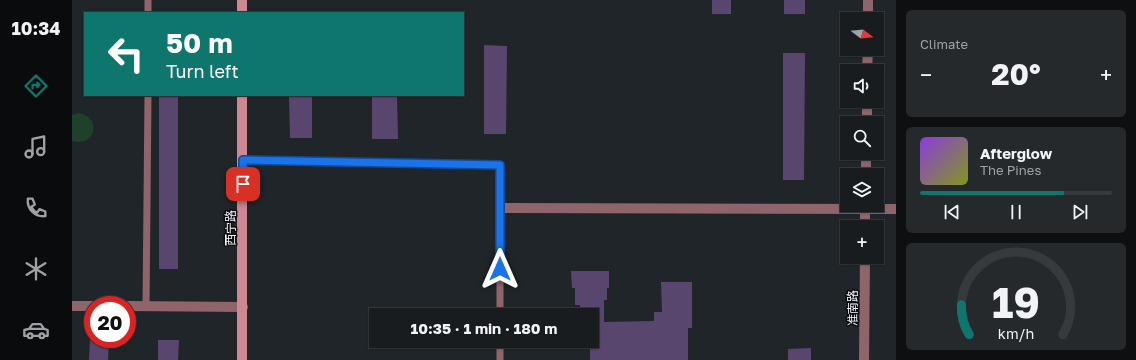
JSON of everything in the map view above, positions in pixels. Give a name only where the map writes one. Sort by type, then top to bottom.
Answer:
[{"type":"street","points":[[242,0],[242,12]]},
{"type":"street","points":[[868,0],[868,12]]},
{"type":"street","name":"西宁路","points":[[242,96],[242,360]]},
{"type":"street","points":[[500,208],[840,207]]},
{"type":"street","points":[[884,208],[896,209]]},
{"type":"street","name":"准南路","points":[[864,360],[865,264]]},
{"type":"street","points":[[72,306],[84,306]]},
{"type":"street","points":[[136,306],[243,307]]},
{"type":"lane","points":[[148,0],[148,12]]},
{"type":"lane","points":[[146,307],[148,96]]},
{"type":"lane","points":[[243,160],[500,165],[500,308]]},
{"type":"lane","points":[[500,348],[500,360]]},
{"type":"green space","points":[[79,113],[87,116],[91,120],[93,126],[91,137],[80,142],[72,141],[72,115]]},
{"type":"building","points":[[712,0],[731,0],[731,14],[712,14]]},
{"type":"building","points":[[784,0],[805,0],[805,14],[784,14]]},
{"type":"building","points":[[484,45],[507,46],[506,134],[484,134]]},
{"type":"building","points":[[783,53],[805,53],[804,180],[783,180]]},
{"type":"building","points":[[159,96],[178,96],[178,269],[159,269]]},
{"type":"building","points":[[289,96],[312,96],[312,138],[290,138]]},
{"type":"building","points":[[372,96],[397,96],[398,139],[372,139]]},
{"type":"building","points":[[571,271],[609,271],[607,300],[604,300],[604,322],[654,321],[654,312],[662,312],[661,282],[692,282],[692,328],[688,328],[688,360],[590,360],[590,348],[599,348],[599,308],[580,308],[580,305],[575,305],[575,288],[572,288]]},
{"type":"building","points":[[158,340],[179,340],[178,360],[158,360]]},
{"type":"building","points":[[90,348],[109,348],[108,360],[89,360]]},
{"type":"building","points":[[811,348],[811,360],[788,360],[788,349]]},
{"type":"route","points":[[243,184],[243,160],[500,165],[500,269]]}]
